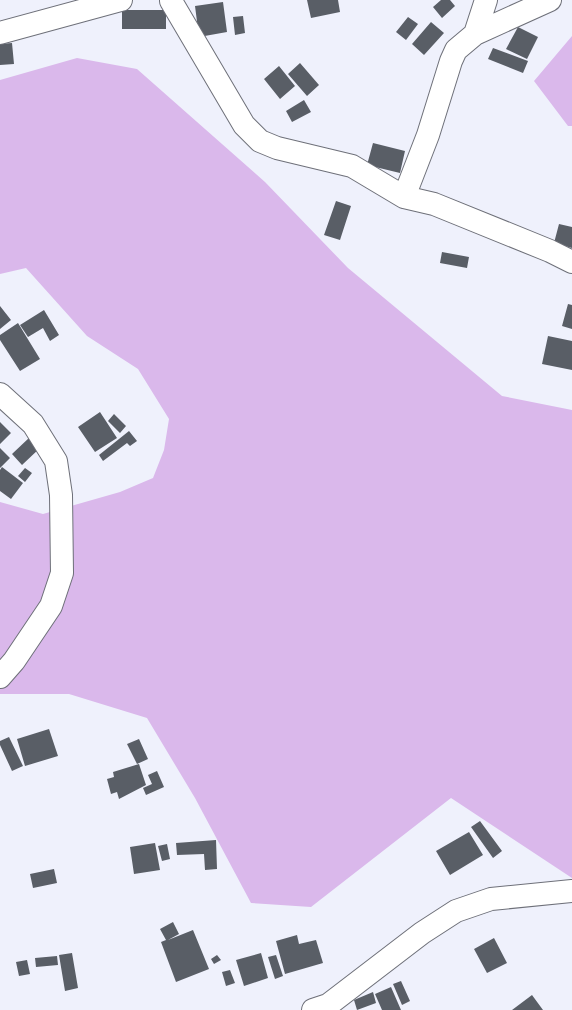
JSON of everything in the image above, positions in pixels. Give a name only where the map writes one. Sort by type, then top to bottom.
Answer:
[{"type":"street","points":[[0,33],[121,0]]},
{"type":"street","points":[[171,0],[244,125],[260,141],[278,148],[352,166],[404,197],[434,204],[550,251],[572,262]]},
{"type":"street","points":[[474,34],[486,0]]},
{"type":"street","points":[[404,197],[428,135],[451,61],[456,50],[474,34],[550,0]]},
{"type":"street","points":[[0,394],[33,424],[56,461],[61,494],[62,566],[62,573],[51,606],[14,661],[0,677]]},
{"type":"street","points":[[313,1010],[328,1005],[422,933],[456,911],[491,899],[572,891]]},
{"type":"shaded area","points":[[572,36],[572,126],[568,126],[534,81]]},
{"type":"shaded area","points":[[77,58],[137,69],[265,182],[348,268],[502,396],[572,410],[572,878],[451,798],[311,907],[251,903],[195,798],[147,718],[69,694],[0,694],[0,502],[43,514],[120,492],[153,478],[164,450],[169,419],[138,369],[87,336],[26,268],[0,274],[0,80]]},
{"type":"building","points":[[307,0],[338,0],[340,12],[311,18]]},
{"type":"building","points":[[441,0],[450,0],[455,6],[442,18],[433,7]]},
{"type":"building","points":[[223,2],[227,32],[199,37],[195,6]]},
{"type":"building","points":[[122,10],[166,10],[166,29],[122,29]]},
{"type":"building","points":[[243,16],[245,33],[235,35],[233,17]]},
{"type":"building","points":[[408,17],[418,24],[406,40],[396,32]]},
{"type":"building","points":[[431,22],[444,33],[424,55],[412,44]]},
{"type":"building","points":[[518,27],[538,37],[527,59],[506,49]]},
{"type":"building","points":[[12,43],[14,64],[0,65],[0,44]]},
{"type":"building","points":[[493,48],[528,61],[523,73],[488,59]]},
{"type":"building","points":[[300,63],[319,85],[307,96],[288,74]]},
{"type":"building","points":[[279,66],[295,86],[280,99],[264,79]]},
{"type":"building","points":[[304,100],[311,112],[292,122],[286,111]]},
{"type":"building","points":[[373,143],[405,151],[400,173],[367,165]]},
{"type":"building","points":[[336,201],[351,206],[340,240],[324,235]]},
{"type":"building","points":[[559,224],[572,227],[572,248],[554,243]]},
{"type":"building","points":[[442,252],[469,257],[467,268],[440,263]]},
{"type":"building","points":[[568,304],[572,305],[572,329],[562,326]]},
{"type":"building","points":[[0,306],[11,320],[0,329]]},
{"type":"building","points":[[44,310],[59,335],[50,341],[43,328],[28,337],[20,325]]},
{"type":"building","points":[[18,323],[40,359],[20,371],[0,340],[0,335]]},
{"type":"building","points":[[548,336],[572,341],[572,370],[542,364]]},
{"type":"building","points":[[100,412],[117,438],[95,452],[78,427]]},
{"type":"building","points":[[114,414],[126,426],[120,433],[108,421]]},
{"type":"building","points":[[0,422],[11,433],[0,444]]},
{"type":"building","points":[[129,431],[137,441],[130,446],[127,443],[103,461],[99,455]]},
{"type":"building","points":[[30,437],[40,448],[22,465],[12,454]]},
{"type":"building","points":[[0,448],[10,458],[0,468]]},
{"type":"building","points":[[2,467],[23,483],[11,499],[0,491],[0,470]]},
{"type":"building","points":[[25,468],[32,473],[25,482],[18,476]]},
{"type":"building","points":[[49,729],[58,756],[25,766],[17,739]]},
{"type":"building","points":[[9,737],[23,766],[12,771],[0,745],[0,741]]},
{"type":"building","points":[[139,739],[148,759],[137,764],[127,744]]},
{"type":"building","points":[[139,764],[146,785],[119,799],[117,792],[111,794],[107,779],[114,777],[113,772]]},
{"type":"building","points":[[157,771],[164,787],[146,795],[143,788],[152,784],[148,775]]},
{"type":"building","points":[[480,821],[502,851],[493,858],[471,827]]},
{"type":"building","points":[[469,832],[483,855],[450,875],[436,851]]},
{"type":"building","points":[[216,840],[217,869],[205,870],[204,854],[177,855],[176,843]]},
{"type":"building","points":[[155,843],[160,870],[134,874],[130,847]]},
{"type":"building","points":[[167,844],[170,859],[162,861],[158,846]]},
{"type":"building","points":[[54,869],[57,883],[33,888],[30,874]]},
{"type":"building","points":[[173,922],[179,934],[168,940],[193,930],[209,969],[176,982],[161,942],[166,940],[160,929]]},
{"type":"building","points":[[297,935],[299,944],[316,940],[323,963],[285,974],[276,941]]},
{"type":"building","points":[[494,938],[507,963],[487,973],[474,949]]},
{"type":"building","points":[[72,953],[78,988],[65,991],[59,955]]},
{"type":"building","points":[[261,953],[268,978],[244,986],[236,960]]},
{"type":"building","points":[[217,955],[221,960],[214,964],[211,959]]},
{"type":"building","points":[[276,955],[283,976],[275,979],[268,957]]},
{"type":"building","points":[[57,956],[58,965],[36,967],[35,958]]},
{"type":"building","points":[[27,960],[30,974],[19,976],[16,962]]},
{"type":"building","points":[[230,970],[235,983],[226,986],[222,972]]},
{"type":"building","points":[[401,981],[410,1001],[402,1005],[393,984]]},
{"type":"building","points":[[391,987],[401,1010],[382,1010],[375,994]]},
{"type":"building","points":[[373,992],[376,1003],[357,1010],[354,1000]]},
{"type":"building","points":[[532,995],[543,1010],[512,1010]]}]
